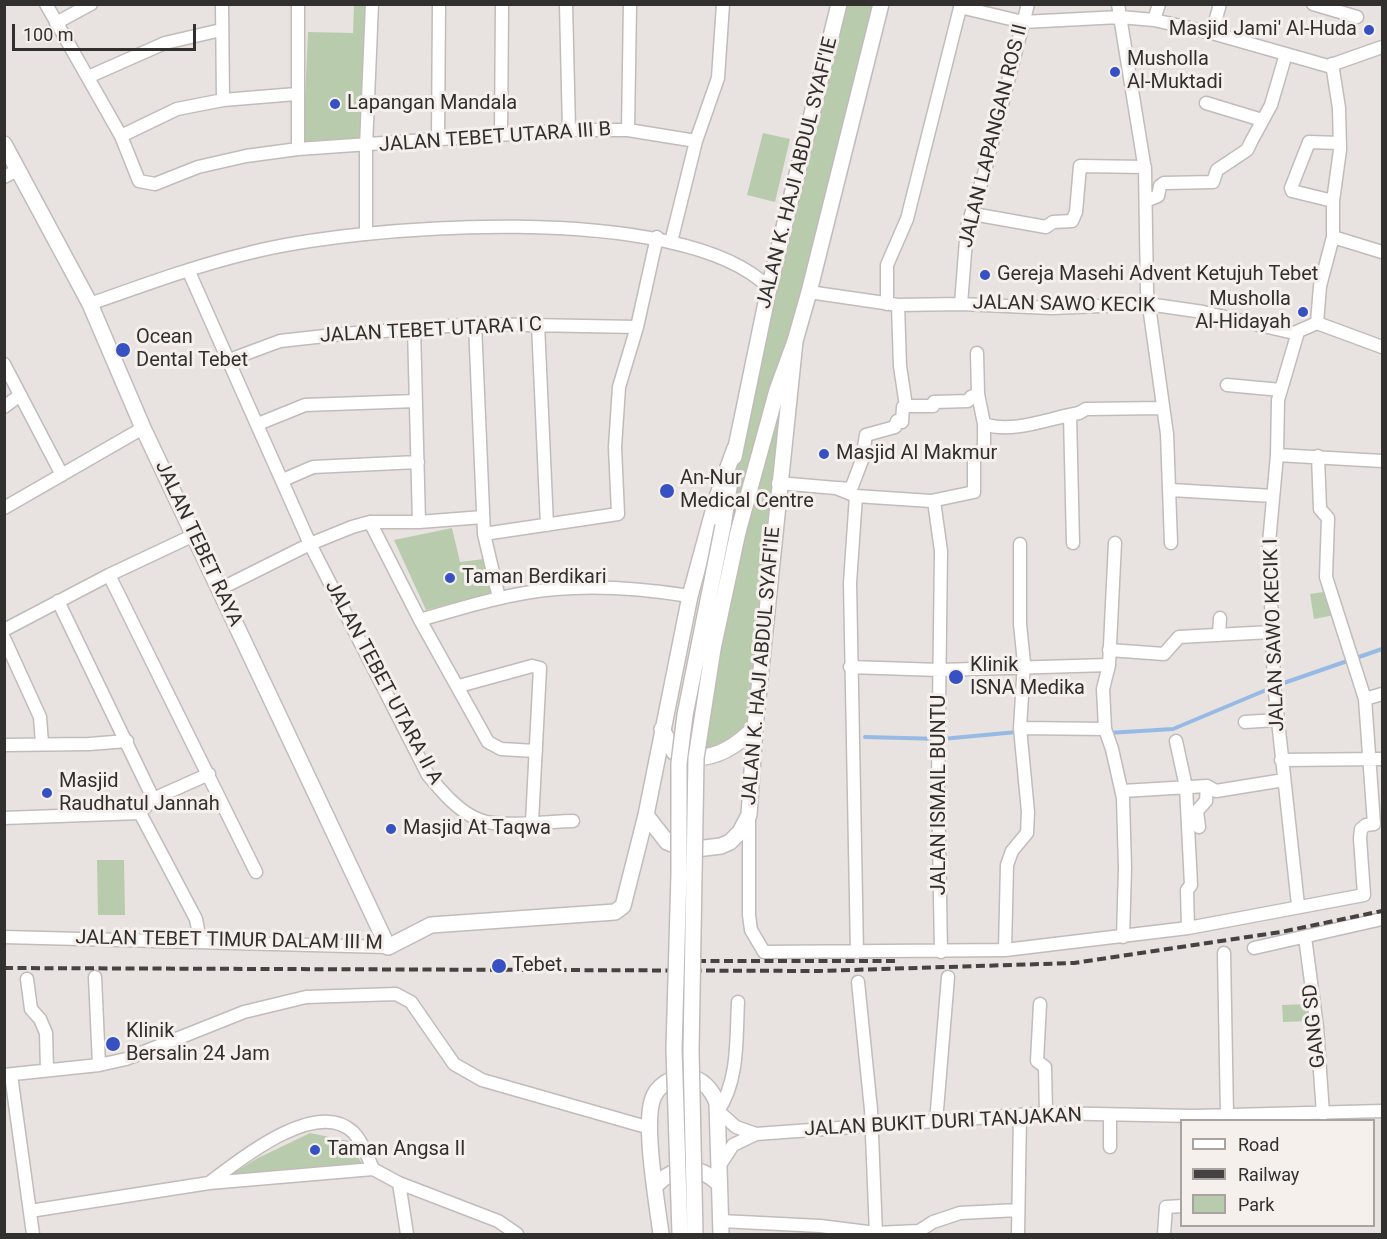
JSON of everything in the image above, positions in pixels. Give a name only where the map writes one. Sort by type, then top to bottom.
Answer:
[{"type":"main road","name":"JALAN K. HAJI ABDUL SYAFI'IE","points":[[680,1234],[674,1049],[679,874],[679,763],[685,715],[723,526],[735,448],[769,288],[839,4]]},
{"type":"main road","name":"JALAN K. HAJI ABDUL SYAFI'IE","points":[[694,1234],[691,1051],[696,758],[712,649],[738,532],[777,390],[795,341],[809,292],[881,4]]},
{"type":"main road","name":"JALAN TEBET RAYA","points":[[4,144],[11,173],[90,304],[143,428],[388,947]]},
{"type":"main road","name":"JALAN K. HAJI ABDUL SYAFI'IE","points":[[646,815],[667,842],[688,850],[721,846],[730,842],[740,832],[749,815],[778,483],[795,341]]},
{"type":"main road","name":"JALAN K. HAJI ABDUL SYAFI'IE","points":[[625,903],[646,815],[690,596],[717,497],[735,448]]},
{"type":"main road","points":[[662,729],[674,752],[692,758],[713,756],[732,747],[755,727]]},
{"type":"main road","name":"JALAN TEBET TIMUR DALAM III M","points":[[388,947],[431,925],[615,912],[625,903]]},
{"type":"main road","points":[[661,1234],[650,1128],[651,1102],[660,1087],[675,1078],[689,1077],[701,1082],[714,1094],[718,1111],[721,1228]]},
{"type":"main road","points":[[656,1186],[675,1171],[687,1168],[699,1170],[719,1184]]},
{"type":"street","points":[[46,4],[121,136],[177,109],[223,100],[296,94]]},
{"type":"street","points":[[56,23],[91,4]]},
{"type":"street","points":[[222,4],[223,100]]},
{"type":"street","points":[[298,4],[296,94],[298,149]]},
{"type":"street","points":[[366,233],[366,147],[372,4]]},
{"type":"street","points":[[438,140],[439,4]]},
{"type":"street","points":[[501,135],[502,4]]},
{"type":"street","points":[[566,4],[569,130]]},
{"type":"street","points":[[628,130],[630,4]]},
{"type":"street","points":[[671,242],[696,141],[718,78],[723,4]]},
{"type":"street","name":"JALAN LAPANGAN ROS II","points":[[961,304],[964,242],[1028,4]]},
{"type":"street","points":[[1154,20],[1158,4]]},
{"type":"street","points":[[1212,33],[1220,4]]},
{"type":"street","points":[[1312,4],[1357,17]]},
{"type":"street","points":[[778,483],[851,489],[862,460],[866,435],[895,427],[897,421],[902,422],[903,407],[906,406],[887,265],[907,219],[960,6],[1023,22],[1119,11],[1212,33],[1328,66],[1383,47]]},
{"type":"street","points":[[1119,11],[1145,167],[1148,200],[1148,304],[1152,316],[1163,408],[1171,490],[1172,543]]},
{"type":"street","points":[[88,77],[165,43],[221,30]]},
{"type":"street","points":[[1148,200],[1158,196],[1160,186],[1164,183],[1213,182],[1217,170],[1247,150],[1279,85],[1286,54]]},
{"type":"street","points":[[1317,323],[1320,286],[1333,237],[1333,201],[1340,143],[1339,108],[1332,64]]},
{"type":"street","points":[[1206,103],[1262,120]]},
{"type":"street","name":"JALAN TEBET UTARA III B","points":[[121,136],[139,181],[155,184],[198,167],[246,156],[298,149],[366,147],[569,130],[628,130],[696,141]]},
{"type":"street","points":[[1333,201],[1291,188],[1309,142],[1340,143]]},
{"type":"street","points":[[973,214],[1046,227],[1053,222],[1072,221],[1076,212],[1080,165],[1145,167]]},
{"type":"street","points":[[90,304],[245,253],[366,233],[474,228],[574,228],[657,237],[746,270],[769,288]]},
{"type":"street","points":[[484,534],[618,514],[615,447],[620,387],[637,327],[657,237]]},
{"type":"street","points":[[1333,237],[1383,252]]},
{"type":"street","name":"JALAN TEBET UTARA II A","points":[[189,272],[310,544],[415,751],[435,784],[448,798],[480,820],[495,823],[573,821]]},
{"type":"street","name":"JALAN SAWO KECIK","points":[[809,292],[892,305],[961,304],[1052,308],[1148,304],[1298,332]]},
{"type":"street","points":[[1298,332],[1305,326],[1317,323],[1383,347]]},
{"type":"street","points":[[476,324],[484,534],[499,598]]},
{"type":"street","name":"JALAN TEBET UTARA I C","points":[[229,360],[280,341],[414,328],[476,324],[637,327]]},
{"type":"street","points":[[538,324],[548,525]]},
{"type":"street","points":[[414,328],[419,522]]},
{"type":"street","name":"JALAN SAWO KECIK I","points":[[1298,332],[1278,400],[1277,455],[1269,543],[1274,687],[1298,905]]},
{"type":"street","points":[[836,488],[856,496],[934,501],[974,492],[974,455],[984,448],[984,425],[978,394],[977,353]]},
{"type":"street","points":[[4,364],[62,475]]},
{"type":"street","points":[[1227,385],[1281,390]]},
{"type":"street","points":[[906,406],[933,406],[934,402],[968,400],[970,396],[978,394]]},
{"type":"street","points":[[4,406],[20,395]]},
{"type":"street","points":[[258,424],[305,405],[416,401]]},
{"type":"street","points":[[984,425],[1019,426],[1070,415],[1086,409],[1163,408]]},
{"type":"street","points":[[1070,415],[1073,543]]},
{"type":"street","points":[[4,508],[143,428]]},
{"type":"street","points":[[1277,455],[1383,461]]},
{"type":"street","points":[[749,815],[749,915],[751,930],[764,951],[1005,950],[1188,928],[1365,895],[1360,838],[1361,829],[1366,825],[1378,824],[1377,759],[1365,699],[1354,660],[1341,631],[1326,577],[1328,519],[1320,509],[1318,456]]},
{"type":"street","points":[[283,480],[313,467],[418,462]]},
{"type":"street","points":[[1171,490],[1273,496]]},
{"type":"street","points":[[856,496],[850,583],[850,668],[857,952]]},
{"type":"street","name":"JALAN ISMAIL BUNTU","points":[[934,501],[941,551],[939,733],[941,952]]},
{"type":"street","points":[[220,590],[310,544],[370,522],[419,522],[483,517]]},
{"type":"street","points":[[370,522],[420,620],[459,686],[488,742],[501,749],[536,752]]},
{"type":"street","points":[[4,630],[109,575],[194,535]]},
{"type":"street","points":[[1115,543],[1108,665],[1103,689],[1106,733],[1122,791],[1125,868],[1123,937]]},
{"type":"street","points":[[1005,950],[1007,865],[1012,851],[1027,833],[1028,812],[1021,731],[1024,667],[1020,624],[1020,544]]},
{"type":"street","points":[[109,575],[256,872]]},
{"type":"street","points":[[420,620],[499,598],[556,589],[610,588],[690,596]]},
{"type":"street","points":[[58,601],[153,799]]},
{"type":"street","points":[[1219,635],[1220,618]]},
{"type":"street","points":[[1109,650],[1164,654],[1177,637],[1271,632]]},
{"type":"street","points":[[4,638],[40,717],[42,743]]},
{"type":"street","points":[[459,686],[538,665],[541,669],[532,822]]},
{"type":"street","points":[[850,668],[940,670],[1024,667],[1058,669],[1068,665],[1108,665]]},
{"type":"street","points":[[1365,699],[1383,694]]},
{"type":"street","points":[[1245,722],[1277,720]]},
{"type":"street","points":[[1021,731],[1106,733]]},
{"type":"street","points":[[4,745],[127,741]]},
{"type":"street","points":[[1176,741],[1186,787],[1191,885],[1187,890],[1188,928]]},
{"type":"street","points":[[1281,760],[1377,759]]},
{"type":"street","points":[[4,818],[140,813],[153,799],[209,774]]},
{"type":"street","points":[[1122,791],[1207,786],[1216,791],[1284,780]]},
{"type":"street","points":[[1199,827],[1197,811],[1206,801],[1207,786]]},
{"type":"street","points":[[140,813],[196,920],[200,940]]},
{"type":"street","points":[[1254,948],[1383,919]]},
{"type":"street","name":"JALAN TEBET TIMUR DALAM III M","points":[[4,937],[200,940],[388,947]]},
{"type":"street","name":"GANG SD","points":[[1305,937],[1317,1027],[1323,1114]]},
{"type":"street","points":[[1224,953],[1227,1115]]},
{"type":"street","points":[[95,977],[99,1065]]},
{"type":"street","points":[[936,1122],[948,977]]},
{"type":"street","points":[[27,979],[32,1012],[40,1019],[45,1033],[47,1071]]},
{"type":"street","points":[[858,982],[866,1045],[872,1127],[876,1234]]},
{"type":"street","points":[[33,1234],[8,1075],[99,1065],[126,1059],[244,1012],[306,997],[396,994],[411,1002],[454,1065],[482,1080],[650,1128]]},
{"type":"street","points":[[718,1111],[728,1095],[734,1068],[738,1002]]},
{"type":"street","points":[[1040,1004],[1036,1061],[1045,1067],[1046,1113]]},
{"type":"street","name":"JALAN BUKIT DURI TANJAKAN","points":[[718,1111],[736,1127],[756,1134]]},
{"type":"street","name":"JALAN BUKIT DURI TANJAKAN","points":[[720,1165],[733,1145],[756,1134],[1046,1113],[1195,1118],[1227,1115],[1251,1118],[1383,1111]]},
{"type":"street","points":[[1018,1234],[1020,1115]]},
{"type":"street","points":[[1110,1115],[1110,1147]]},
{"type":"street","points":[[208,1183],[249,1153],[298,1126],[316,1122],[343,1126],[351,1131],[364,1148],[373,1168]]},
{"type":"street","points":[[30,1211],[208,1183],[373,1168],[399,1183],[498,1221],[517,1234]]},
{"type":"street","points":[[399,1183],[407,1234]]},
{"type":"street","points":[[1164,1234],[1166,1207],[1180,1206]]},
{"type":"street","points":[[721,1228],[820,1226],[876,1234],[919,1231],[933,1222],[960,1214],[1018,1210]]},
{"type":"green space","name":"Lapangan Mandala","points":[[354,5],[369,5],[363,145],[303,143],[308,32],[353,33]]},
{"type":"green space","points":[[839,5],[881,5],[795,341],[755,727],[704,758],[698,733],[738,532],[723,526],[735,448]]},
{"type":"green space","points":[[763,133],[790,139],[775,202],[747,195]]},
{"type":"green space","name":"Taman Berdikari","points":[[452,528],[460,562],[484,559],[492,593],[426,610],[394,540]]},
{"type":"green space","points":[[1336,590],[1340,614],[1314,619],[1310,594]]},
{"type":"green space","points":[[97,860],[124,860],[125,915],[98,915]]},
{"type":"green space","points":[[1308,1004],[1309,1021],[1283,1022],[1282,1005]]},
{"type":"green space","name":"Taman Angsa II","points":[[310,1133],[349,1141],[364,1167],[230,1175],[258,1158]]},
{"type":"waterway","points":[[1108,733],[1173,729],[1278,685],[1382,649]]},
{"type":"waterway","points":[[865,737],[942,739],[1017,732]]},
{"type":"railway","points":[[4,968],[819,971],[1074,963],[1281,932],[1382,911]]},
{"type":"railway","points":[[697,961],[895,961]]},
{"type":"place","name":"Masjid Jami' Al-Huda","points":[[1369,30]]},
{"type":"place","name":"Musholla Al-Muktadi","points":[[1115,72]]},
{"type":"place","name":"Lapangan Mandala","points":[[335,104]]},
{"type":"place","name":"Gereja Masehi Advent Ketujuh Tebet","points":[[985,275]]},
{"type":"place","name":"Musholla Al-Hidayah","points":[[1303,312]]},
{"type":"place","name":"Ocean Dental Tebet","points":[[123,350]]},
{"type":"place","name":"Masjid Al Makmur","points":[[824,454]]},
{"type":"place","name":"An-Nur Medical Centre","points":[[667,491]]},
{"type":"place","name":"Taman Berdikari","points":[[450,578]]},
{"type":"place","name":"Klinik ISNA Medika","points":[[956,677]]},
{"type":"place","name":"Masjid Raudhatul Jannah","points":[[47,793]]},
{"type":"place","name":"Masjid At Taqwa","points":[[391,829]]},
{"type":"place","name":"Tebet","points":[[499,966]]},
{"type":"place","name":"Klinik Bersalin 24 Jam","points":[[113,1044]]},
{"type":"place","name":"Taman Angsa II","points":[[315,1150]]}]
